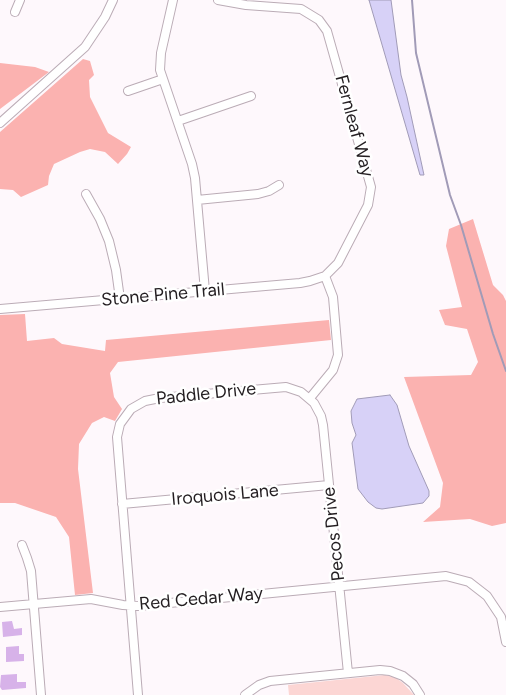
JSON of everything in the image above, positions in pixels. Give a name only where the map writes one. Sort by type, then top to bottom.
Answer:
[{"type":"street","points":[[15,12],[20,0]]},
{"type":"street","points":[[0,123],[85,47],[105,17],[113,0]]},
{"type":"street","points":[[173,0],[160,58],[163,79],[192,164],[205,291]]},
{"type":"street","points":[[218,0],[246,5],[302,5]]},
{"type":"street","name":"Fernleaf Way","points":[[302,5],[319,20],[328,35],[371,187],[368,205],[344,253],[338,263],[325,276]]},
{"type":"street","points":[[128,91],[163,79]]},
{"type":"street","points":[[178,122],[251,96]]},
{"type":"street","points":[[197,200],[258,194],[279,185]]},
{"type":"street","points":[[86,194],[109,240],[120,299]]},
{"type":"street","points":[[310,398],[329,376],[337,359],[333,297],[325,276]]},
{"type":"street","name":"Stone Pine Trail","points":[[0,309],[305,282],[325,276]]},
{"type":"street","name":"Paddle Drive","points":[[122,504],[116,444],[117,434],[120,424],[128,412],[136,406],[149,400],[280,387],[294,389],[310,398]]},
{"type":"street","name":"Pecos Drive","points":[[310,398],[317,407],[322,420],[348,673]]},
{"type":"street","name":"Iroquois Lane","points":[[122,504],[329,485]]},
{"type":"street","points":[[122,504],[138,695]]},
{"type":"street","points":[[22,545],[31,571],[41,695]]},
{"type":"street","name":"Red Cedar Way","points":[[0,607],[91,599],[130,606],[439,576],[464,580],[480,589],[494,604],[503,621],[506,642]]},
{"type":"street","points":[[245,695],[259,684],[270,681],[380,670],[398,673],[412,684],[420,695]]},
{"type":"shaded area","points":[[369,0],[391,0],[401,75],[424,175],[420,175]]},
{"type":"shaded area","points":[[83,59],[90,61],[94,75],[89,80],[90,97],[108,133],[131,147],[127,154],[118,164],[105,152],[90,149],[54,164],[49,176],[48,185],[21,197],[13,190],[0,189],[0,132]]},
{"type":"shaded area","points":[[0,63],[35,67],[49,72],[0,109]]},
{"type":"shaded area","points":[[473,219],[493,285],[506,301],[506,523],[492,526],[470,519],[423,522],[440,507],[443,483],[404,377],[471,375],[478,362],[467,329],[445,325],[439,310],[462,307],[446,246],[449,229]]},
{"type":"shaded area","points":[[25,314],[27,341],[54,338],[62,344],[105,351],[106,340],[329,320],[331,340],[118,362],[110,373],[114,397],[122,409],[115,421],[104,417],[92,423],[79,444],[78,469],[93,593],[75,595],[69,537],[56,517],[15,503],[0,503],[0,315]]},
{"type":"shaded area","points":[[390,395],[397,405],[409,446],[429,491],[429,496],[423,503],[382,509],[376,508],[368,502],[358,489],[352,443],[356,435],[351,411],[357,399]]},
{"type":"shaded area","points":[[385,675],[396,678],[414,695],[289,695],[288,685]]},
{"type":"building","points":[[12,621],[14,629],[22,628],[22,635],[3,637],[2,622]]},
{"type":"building","points":[[19,646],[19,654],[24,654],[24,661],[6,662],[6,647]]},
{"type":"building","points":[[17,674],[17,682],[26,682],[26,688],[2,690],[0,687],[1,675]]},
{"type":"waterway","points":[[412,0],[416,53],[450,195],[506,371]]}]
